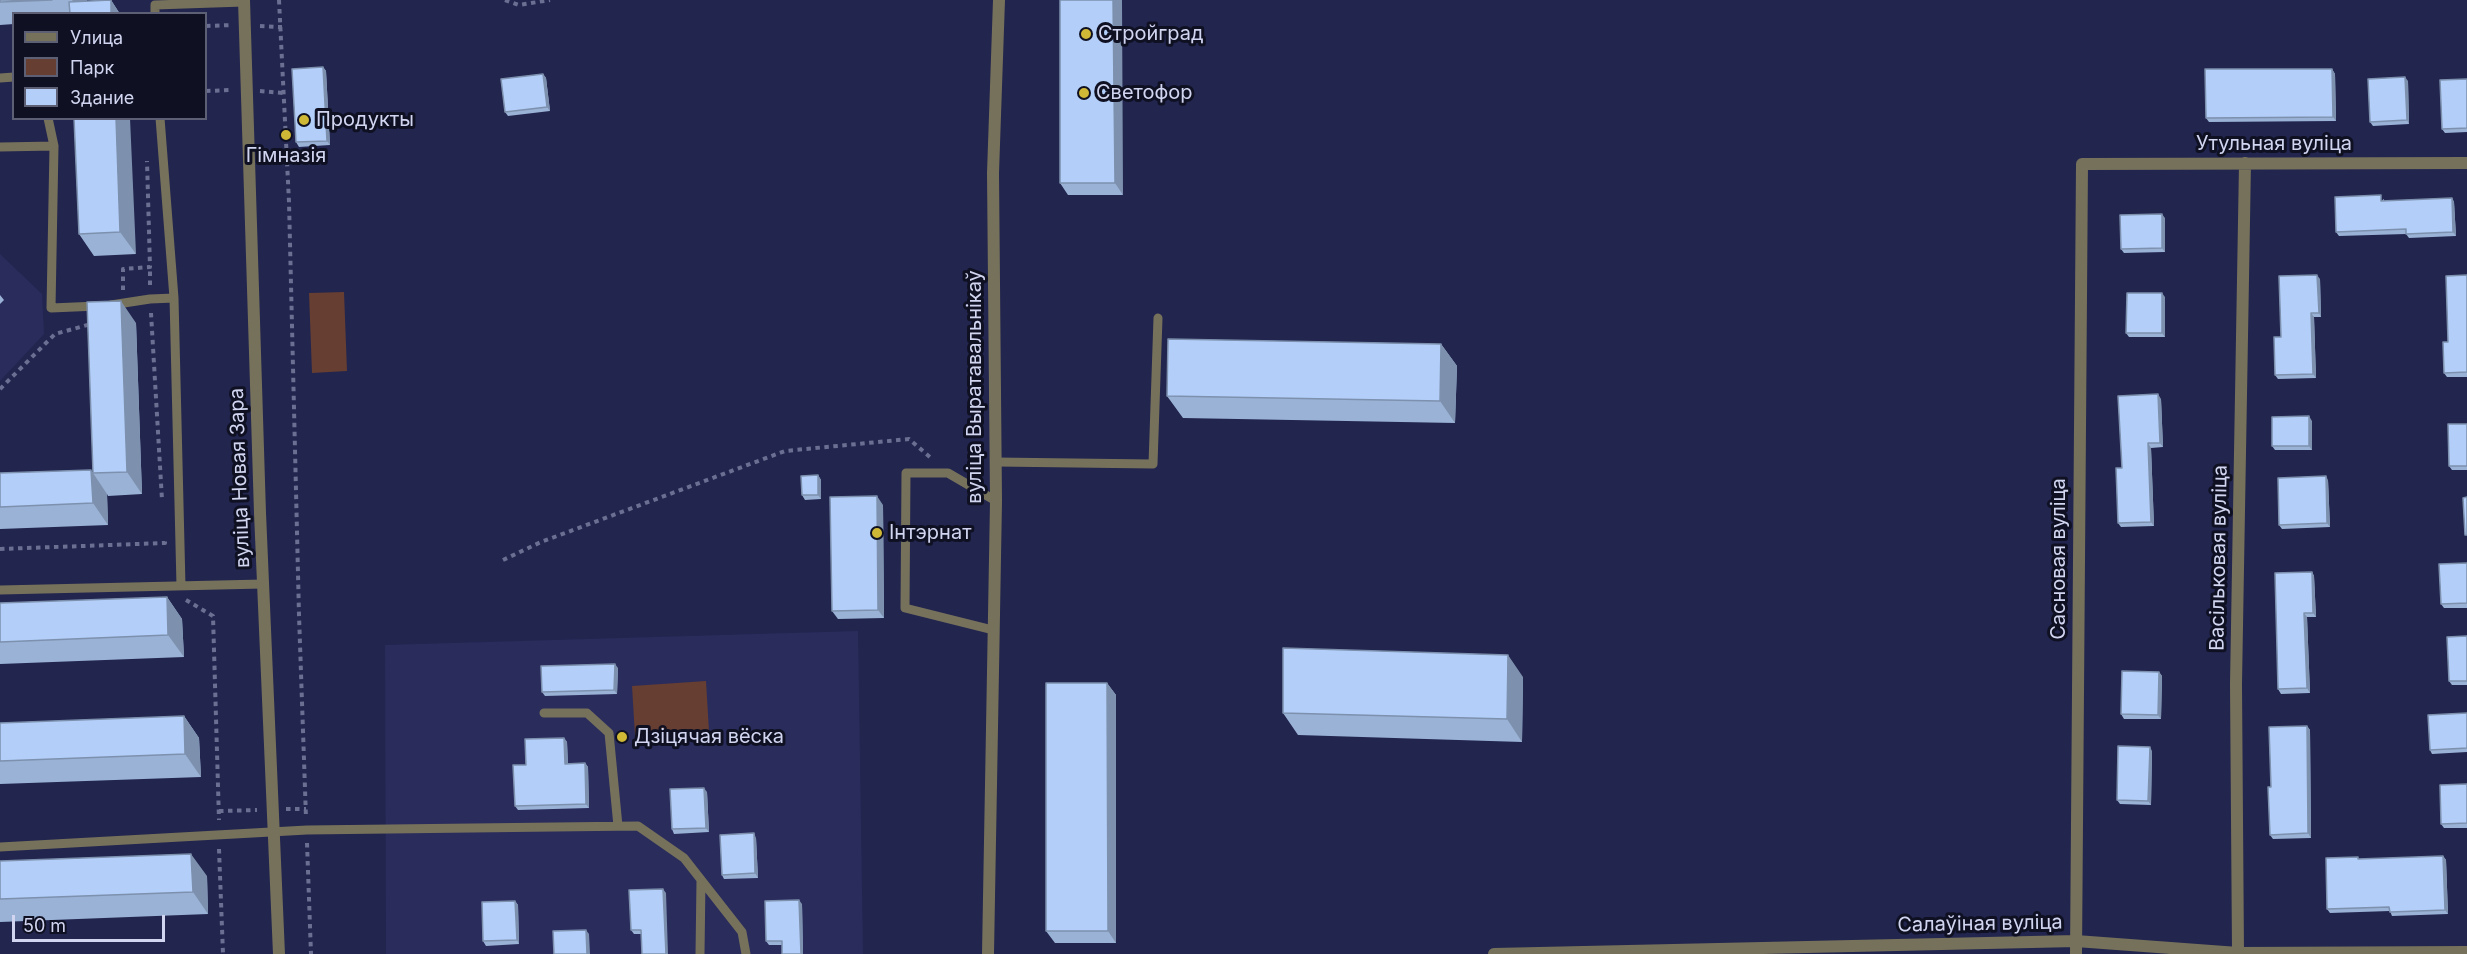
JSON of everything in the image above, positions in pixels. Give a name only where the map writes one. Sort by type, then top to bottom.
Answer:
[{"type":"street","name":"вуліца Выратавальнікаў","points":[[988,954],[996,501],[993,173],[999,0]]},
{"type":"street","name":"вуліца Новая Зара","points":[[244,1],[263,584],[279,954]]},
{"type":"street","name":"Васільковая вуліца","points":[[2238,953],[2236,684],[2246,163]]},
{"type":"street","name":"Утульная вуліца","points":[[2082,164],[2467,163]]},
{"type":"street","name":"Сасновая вуліца","points":[[2076,948],[2082,164]]},
{"type":"street","name":"Салаўіная вуліца","points":[[1494,954],[2076,948],[2238,953],[2467,952]]},
{"type":"lane","points":[[155,6],[244,1]]},
{"type":"lane","points":[[48,120],[54,146],[51,308],[123,305],[150,299],[174,298]]},
{"type":"lane","points":[[160,120],[174,298],[181,586]]},
{"type":"lane","points":[[0,147],[54,146]]},
{"type":"lane","points":[[996,462],[1153,464],[1158,318]]},
{"type":"lane","points":[[993,630],[904,608],[906,474],[948,473],[996,501]]},
{"type":"lane","points":[[0,590],[263,584]]},
{"type":"lane","points":[[544,713],[587,713],[609,733],[618,826]]},
{"type":"lane","points":[[0,847],[306,830],[638,826],[684,858],[742,932],[746,954]]},
{"type":"lane","points":[[700,954],[701,880]]},
{"type":"path","points":[[279,0],[289,202],[311,954]]},
{"type":"path","points":[[505,0],[519,5],[550,0]]},
{"type":"path","points":[[147,153],[150,299],[163,508]]},
{"type":"path","points":[[123,305],[123,268],[150,267]]},
{"type":"path","points":[[0,389],[55,334],[100,322]]},
{"type":"path","points":[[503,560],[541,542],[784,451],[909,440],[948,473]]},
{"type":"path","points":[[164,531],[165,554]]},
{"type":"path","points":[[0,549],[165,543]]},
{"type":"path","points":[[164,587],[213,616],[223,954]]},
{"type":"shaded area","points":[[0,254],[42,294],[44,334],[0,381]]},
{"type":"shaded area","name":"Дзіцячая вёска","points":[[858,631],[863,954],[386,954],[385,645]]},
{"type":"green space","points":[[344,292],[347,371],[312,373],[309,293]]},
{"type":"green space","points":[[706,681],[709,731],[635,736],[632,686]]},
{"type":"building","points":[[0,0],[52,0],[0,2]]},
{"type":"building","points":[[111,0],[111,12],[70,12],[69,2]]},
{"type":"building","points":[[1060,0],[1113,0],[1115,183],[1060,183]]},
{"type":"building","points":[[323,67],[327,141],[296,142],[292,69]]},
{"type":"building","points":[[2205,69],[2332,69],[2333,117],[2206,118]]},
{"type":"building","points":[[543,74],[547,107],[505,112],[501,79]]},
{"type":"building","points":[[2405,77],[2407,120],[2370,122],[2368,79]]},
{"type":"building","points":[[2467,79],[2467,128],[2442,129],[2440,80]]},
{"type":"building","points":[[74,120],[116,120],[120,232],[79,234]]},
{"type":"building","points":[[2381,195],[2381,201],[2452,198],[2453,232],[2406,234],[2406,229],[2336,232],[2335,197]]},
{"type":"building","points":[[2162,214],[2162,248],[2121,249],[2120,215]]},
{"type":"building","points":[[2317,275],[2319,313],[2311,313],[2313,374],[2275,375],[2274,337],[2281,337],[2279,276]]},
{"type":"building","points":[[2467,275],[2467,372],[2444,373],[2443,342],[2448,342],[2446,276]]},
{"type":"building","points":[[2127,293],[2162,293],[2162,333],[2126,333]]},
{"type":"building","points":[[121,301],[127,472],[93,473],[87,302]]},
{"type":"building","points":[[1168,339],[1441,344],[1440,401],[1167,396]]},
{"type":"building","points":[[2158,394],[2160,443],[2148,443],[2151,522],[2118,523],[2116,468],[2122,468],[2118,396]]},
{"type":"building","points":[[2309,416],[2309,446],[2272,446],[2272,417]]},
{"type":"building","points":[[2448,424],[2467,424],[2467,466],[2449,466]]},
{"type":"building","points":[[91,470],[93,503],[0,507],[0,473]]},
{"type":"building","points":[[818,475],[818,495],[802,495],[801,476]]},
{"type":"building","points":[[2326,476],[2327,523],[2279,525],[2278,478]]},
{"type":"building","points":[[877,496],[878,610],[832,611],[830,497]]},
{"type":"building","points":[[2467,497],[2467,535],[2465,535],[2463,498]]},
{"type":"building","points":[[2467,563],[2467,603],[2441,604],[2439,564]]},
{"type":"building","points":[[2312,572],[2313,613],[2304,613],[2307,688],[2278,689],[2275,573]]},
{"type":"building","points":[[167,597],[168,635],[0,642],[0,603]]},
{"type":"building","points":[[2467,636],[2467,681],[2449,681],[2447,637]]},
{"type":"building","points":[[1283,648],[1508,655],[1507,719],[1283,713]]},
{"type":"building","points":[[615,664],[614,690],[542,692],[541,666]]},
{"type":"building","points":[[2122,671],[2159,672],[2158,715],[2121,714]]},
{"type":"building","points":[[1046,683],[1107,683],[1108,931],[1046,931]]},
{"type":"building","points":[[2467,713],[2467,748],[2430,750],[2428,715]]},
{"type":"building","points":[[184,716],[185,754],[0,761],[0,723]]},
{"type":"building","points":[[2307,726],[2308,833],[2270,835],[2269,727]]},
{"type":"building","points":[[564,738],[565,764],[585,763],[586,804],[515,806],[513,765],[526,765],[525,739]]},
{"type":"building","points":[[2118,746],[2150,747],[2148,801],[2117,800]]},
{"type":"building","points":[[2467,784],[2467,823],[2441,824],[2440,785]]},
{"type":"building","points":[[704,788],[706,828],[672,829],[670,789]]},
{"type":"building","points":[[754,833],[755,873],[722,875],[720,835]]},
{"type":"building","points":[[191,854],[193,892],[0,899],[0,861]]},
{"type":"building","points":[[2443,856],[2445,910],[2390,912],[2389,907],[2327,909],[2326,858]]},
{"type":"building","points":[[663,889],[666,954],[642,954],[641,930],[631,930],[629,890]]},
{"type":"building","points":[[799,900],[801,954],[782,954],[782,941],[766,941],[765,901]]},
{"type":"building","points":[[515,901],[517,940],[483,941],[482,902]]},
{"type":"building","points":[[586,930],[587,954],[554,954],[553,931]]},
{"type":"place","name":"Стройград","points":[[1086,34]]},
{"type":"place","name":"Светофор","points":[[1084,93]]},
{"type":"place","name":"Продукты","points":[[304,120]]},
{"type":"place","name":"Гімназія","points":[[286,135]]},
{"type":"place","name":"Інтэрнат","points":[[877,533]]},
{"type":"place","name":"Дзіцячая вёска","points":[[622,737]]}]
